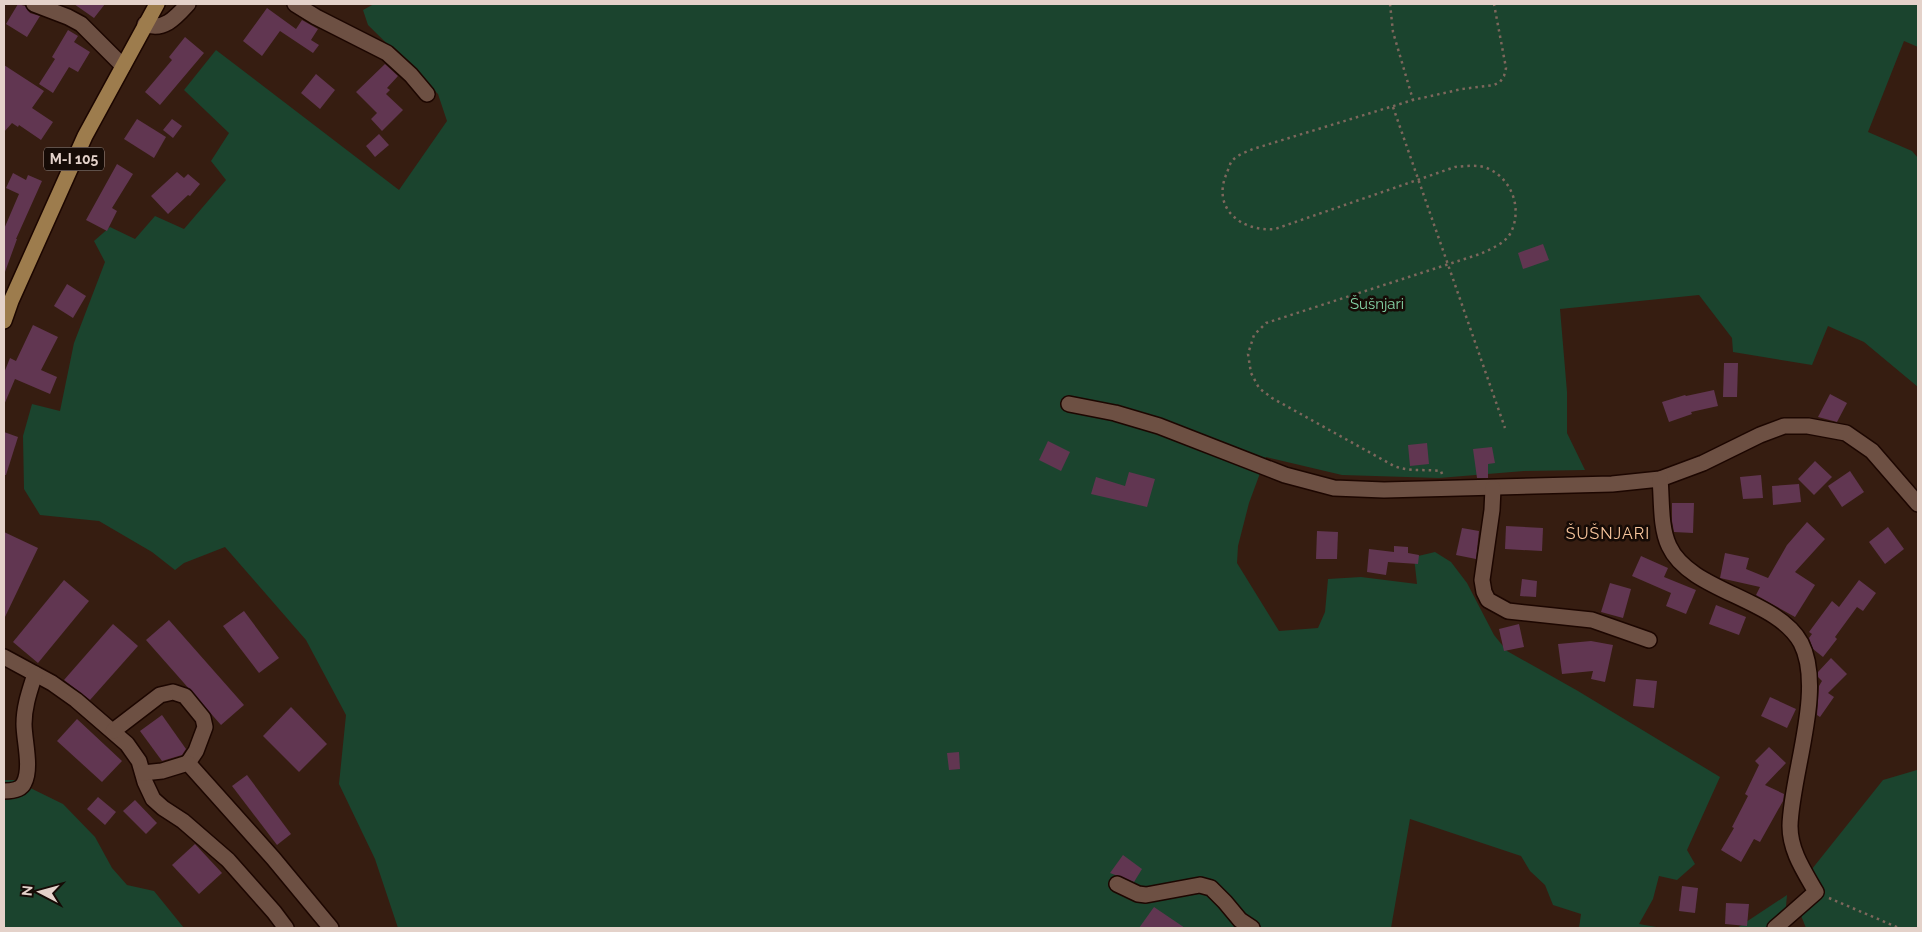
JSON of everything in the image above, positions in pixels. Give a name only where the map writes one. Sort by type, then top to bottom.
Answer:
[{"type":"main road","name":"M-I 105","points":[[4,321],[10,302],[85,136],[156,4]]},
{"type":"street","points":[[34,4],[81,24],[123,66]]},
{"type":"street","points":[[145,24],[151,26],[162,25],[172,21],[188,4]]},
{"type":"street","points":[[295,4],[387,54],[411,75],[427,94]]},
{"type":"street","points":[[1069,404],[1114,413],[1159,426],[1285,475],[1334,488],[1384,490],[1612,484],[1660,479],[1703,463],[1760,435],[1784,426],[1808,426],[1846,433],[1872,451],[1918,504]]},
{"type":"street","points":[[1660,479],[1664,529],[1669,546],[1679,561],[1700,576],[1776,617],[1793,630],[1802,644],[1807,662],[1806,724],[1790,827],[1796,856],[1816,892],[1775,928]]},
{"type":"street","points":[[1492,488],[1492,510],[1482,580],[1484,592],[1488,600],[1508,611],[1592,620],[1649,640]]},
{"type":"street","points":[[4,657],[36,674],[76,700],[127,744],[139,761],[153,799],[183,821],[228,860],[286,928]]},
{"type":"street","points":[[4,791],[17,790],[24,784],[27,773],[24,723],[27,698],[36,674]]},
{"type":"street","points":[[113,731],[160,695],[173,692],[185,696],[203,718],[205,727],[196,751],[188,763],[162,772],[143,773]]},
{"type":"street","points":[[188,763],[267,851],[331,928]]},
{"type":"street","points":[[1116,884],[1138,894],[1146,895],[1200,884],[1211,888],[1240,920],[1252,928]]},
{"type":"path","points":[[1390,4],[1392,32],[1413,100]]},
{"type":"path","points":[[1446,489],[1446,479],[1441,472],[1402,470],[1272,398],[1259,388],[1251,373],[1248,354],[1254,335],[1266,323],[1449,264],[1498,246],[1511,233],[1517,215],[1514,196],[1504,180],[1490,169],[1474,166],[1455,166],[1275,229],[1262,230],[1250,228],[1232,217],[1223,200],[1223,183],[1232,162],[1241,154],[1413,100],[1462,88],[1500,82],[1506,68],[1494,4]]},
{"type":"path","points":[[1393,107],[1505,428]]},
{"type":"path","points":[[1816,892],[1899,928]]},
{"type":"green space","name":"Šušnjari","points":[[374,4],[1918,4],[1918,47],[1904,41],[1868,132],[1912,151],[1918,158],[1918,387],[1864,342],[1828,326],[1812,365],[1733,352],[1732,338],[1699,295],[1560,309],[1567,392],[1567,433],[1585,470],[1524,471],[1439,478],[1342,475],[1266,457],[1249,503],[1238,546],[1237,563],[1279,631],[1318,628],[1325,612],[1328,579],[1361,577],[1417,584],[1414,557],[1435,552],[1451,562],[1467,583],[1494,635],[1507,651],[1578,691],[1720,777],[1687,850],[1695,864],[1677,880],[1659,876],[1653,899],[1639,924],[1662,928],[1579,928],[1581,914],[1553,905],[1545,885],[1530,871],[1521,856],[1410,819],[1391,928],[398,928],[375,859],[339,784],[346,715],[306,640],[225,547],[184,563],[175,570],[152,552],[99,521],[40,515],[24,489],[23,436],[32,404],[60,411],[74,343],[105,262],[94,241],[110,227],[135,239],[155,216],[184,229],[226,180],[211,161],[229,133],[184,90],[216,50],[399,190],[447,121],[438,94],[368,25],[363,10]]},
{"type":"green space","points":[[1917,770],[1918,928],[1806,928],[1800,913],[1810,883],[1812,869],[1883,780]]},
{"type":"green space","points":[[4,780],[14,780],[63,804],[95,837],[112,868],[127,885],[154,891],[184,928],[4,928]]},
{"type":"green space","points":[[1787,895],[1785,917],[1775,928],[1737,928]]},
{"type":"building","points":[[18,4],[25,6],[30,13],[40,16],[27,37],[6,24]]},
{"type":"building","points":[[74,4],[105,4],[94,18]]},
{"type":"building","points":[[267,8],[296,29],[302,20],[318,29],[311,40],[319,45],[313,53],[280,31],[262,56],[243,41]]},
{"type":"building","points":[[68,30],[78,36],[74,42],[90,52],[78,72],[69,67],[53,93],[39,84],[55,59],[52,57]]},
{"type":"building","points":[[185,37],[204,53],[160,105],[145,92],[172,60],[169,57]]},
{"type":"building","points":[[385,64],[398,76],[387,88],[390,90],[386,94],[403,110],[382,131],[371,119],[377,113],[356,92]]},
{"type":"building","points":[[4,65],[44,91],[32,108],[53,122],[41,140],[19,125],[18,127],[12,123],[4,132]]},
{"type":"building","points":[[316,74],[335,90],[320,109],[301,93]]},
{"type":"building","points":[[137,119],[166,137],[154,158],[124,139]]},
{"type":"building","points":[[172,119],[182,126],[173,138],[163,130]]},
{"type":"building","points":[[379,134],[389,145],[375,157],[366,146]]},
{"type":"building","points":[[117,164],[133,174],[112,208],[117,211],[107,231],[86,220]]},
{"type":"building","points":[[177,172],[184,178],[188,174],[200,184],[190,196],[188,195],[168,214],[151,196]]},
{"type":"building","points":[[13,173],[26,180],[28,175],[42,181],[16,239],[5,272],[4,229],[19,194],[6,188]]},
{"type":"building","points":[[1543,244],[1549,260],[1523,269],[1518,253]]},
{"type":"building","points":[[67,284],[86,296],[73,318],[54,306]]},
{"type":"building","points":[[33,325],[58,337],[41,370],[57,377],[50,394],[15,379],[4,405],[4,373],[10,358],[16,361]]},
{"type":"building","points":[[1724,363],[1738,363],[1737,397],[1723,397]]},
{"type":"building","points":[[1714,390],[1718,406],[1691,412],[1692,414],[1669,422],[1662,402],[1685,395]]},
{"type":"building","points":[[1830,394],[1847,403],[1837,422],[1818,417]]},
{"type":"building","points":[[4,432],[18,437],[6,475],[4,475]]},
{"type":"building","points":[[1048,441],[1070,452],[1061,471],[1039,460]]},
{"type":"building","points":[[1427,443],[1429,464],[1410,466],[1408,445]]},
{"type":"building","points":[[1492,447],[1495,463],[1488,464],[1488,478],[1477,478],[1473,449]]},
{"type":"building","points":[[1815,461],[1832,477],[1814,495],[1798,479]]},
{"type":"building","points":[[1850,471],[1864,492],[1842,507],[1828,486]]},
{"type":"building","points":[[1129,472],[1155,479],[1147,507],[1091,494],[1096,477],[1125,486]]},
{"type":"building","points":[[1761,475],[1763,498],[1743,499],[1740,477]]},
{"type":"building","points":[[1799,484],[1801,502],[1773,505],[1772,486]]},
{"type":"building","points":[[1672,503],[1694,503],[1693,533],[1674,532]]},
{"type":"building","points":[[1807,522],[1825,539],[1795,572],[1815,585],[1795,617],[1756,595],[1760,587],[1720,578],[1725,553],[1749,558],[1746,569],[1768,578],[1787,545]]},
{"type":"building","points":[[1506,526],[1543,528],[1542,551],[1505,549]]},
{"type":"building","points":[[1888,527],[1904,549],[1885,564],[1869,542]]},
{"type":"building","points":[[1462,528],[1479,531],[1476,559],[1456,555]]},
{"type":"building","points":[[1317,531],[1338,532],[1337,559],[1316,559]]},
{"type":"building","points":[[4,532],[38,548],[4,619]]},
{"type":"building","points":[[1394,546],[1408,547],[1408,553],[1419,555],[1418,564],[1388,562],[1386,575],[1367,572],[1369,549],[1394,552]]},
{"type":"building","points":[[1641,556],[1668,568],[1664,577],[1696,590],[1686,614],[1666,606],[1671,593],[1632,576]]},
{"type":"building","points":[[1522,579],[1537,581],[1536,597],[1520,596]]},
{"type":"building","points":[[64,580],[89,601],[38,663],[13,642]]},
{"type":"building","points":[[1859,580],[1876,593],[1863,611],[1857,607],[1823,657],[1813,649],[1809,638],[1812,634],[1809,632],[1832,601],[1839,607]]},
{"type":"building","points":[[1610,583],[1631,589],[1623,618],[1601,612]]},
{"type":"building","points":[[1716,605],[1746,617],[1739,635],[1709,624]]},
{"type":"building","points":[[244,611],[279,658],[259,673],[223,626]]},
{"type":"building","points":[[169,620],[244,705],[221,725],[146,640]]},
{"type":"building","points":[[113,624],[138,646],[90,700],[64,680]]},
{"type":"building","points":[[1519,624],[1524,647],[1504,651],[1499,629]]},
{"type":"building","points":[[1591,641],[1613,645],[1605,682],[1591,679],[1593,671],[1562,674],[1558,644]]},
{"type":"building","points":[[1831,658],[1847,674],[1828,693],[1834,697],[1820,717],[1817,715],[1819,686],[1822,681],[1818,677],[1818,672]]},
{"type":"building","points":[[1636,679],[1657,681],[1654,708],[1633,706]]},
{"type":"building","points":[[1770,697],[1796,709],[1787,728],[1761,716]]},
{"type":"building","points":[[291,707],[327,744],[299,772],[263,736]]},
{"type":"building","points":[[162,715],[186,749],[182,755],[162,761],[140,731]]},
{"type":"building","points":[[77,719],[122,761],[102,782],[57,741]]},
{"type":"building","points":[[1769,747],[1786,763],[1765,785],[1784,794],[1783,801],[1760,842],[1754,839],[1741,862],[1721,850],[1734,828],[1732,827],[1748,796],[1745,794],[1759,765],[1755,761]]},
{"type":"building","points":[[959,752],[960,769],[949,770],[947,753]]},
{"type":"building","points":[[247,775],[291,834],[277,845],[232,786]]},
{"type":"building","points":[[98,797],[116,812],[105,825],[87,809]]},
{"type":"building","points":[[135,800],[157,823],[146,834],[123,811]]},
{"type":"building","points":[[195,844],[222,873],[199,894],[172,865]]},
{"type":"building","points":[[1123,855],[1142,869],[1134,882],[1110,873]]},
{"type":"building","points":[[1682,886],[1698,888],[1695,913],[1679,911]]},
{"type":"building","points":[[1726,903],[1749,904],[1747,926],[1725,924]]},
{"type":"building","points":[[1154,907],[1185,928],[1139,928]]},
{"type":"district","name":"ŠUŠNJARI","points":[[1608,533]]}]
